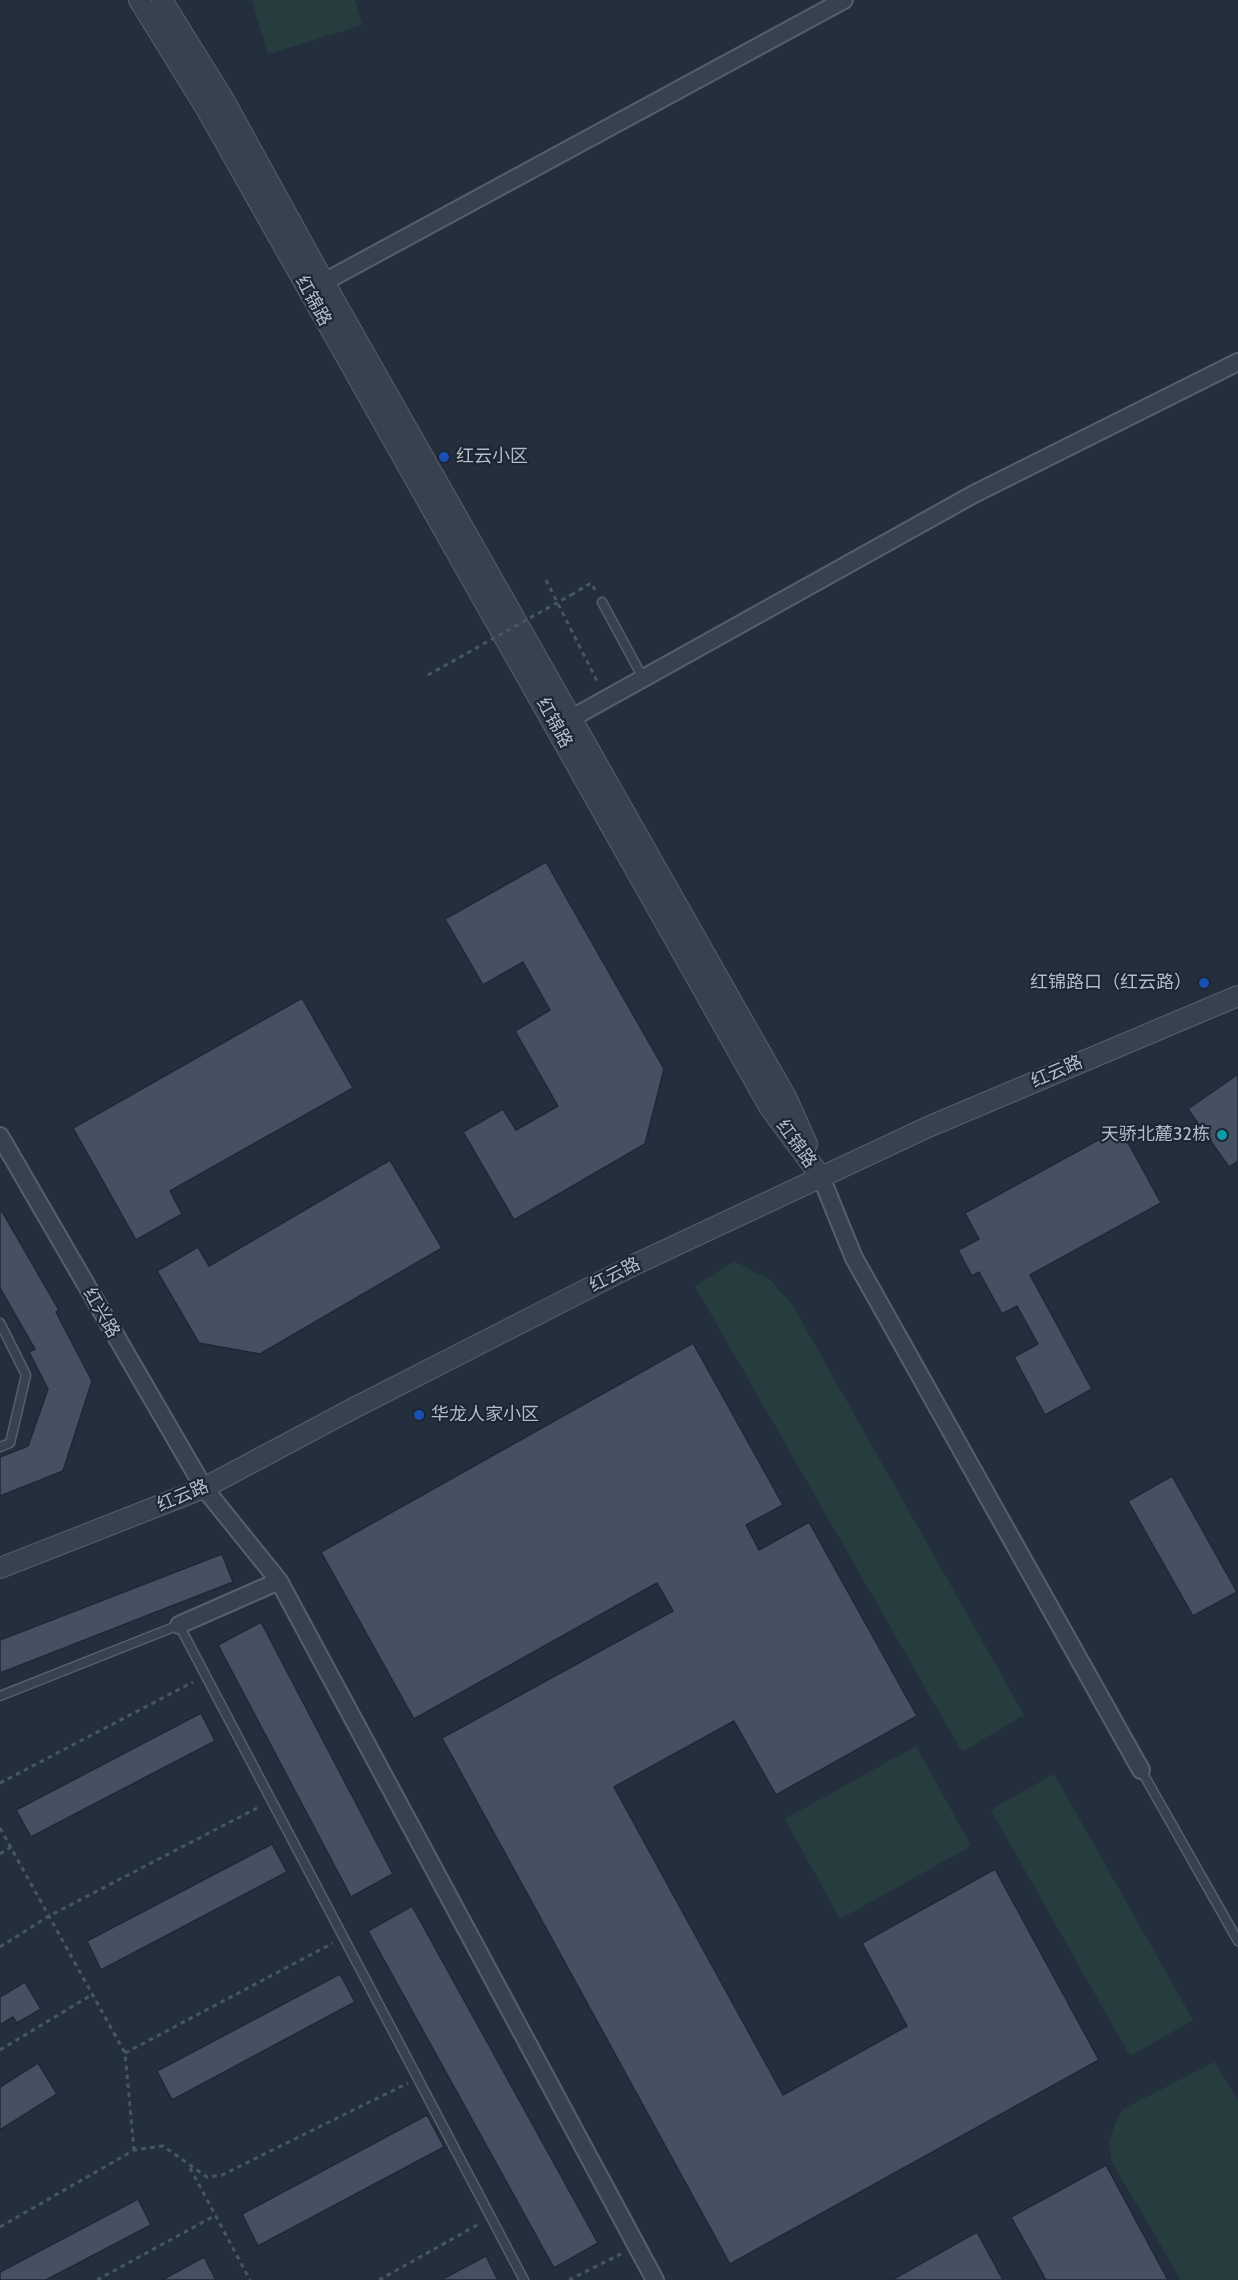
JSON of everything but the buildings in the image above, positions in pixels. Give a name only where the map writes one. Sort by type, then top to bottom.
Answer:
[{"type":"street","name":"红锦路","points":[[139,0],[207,110],[770,1108],[821,1177]]},
{"type":"street","name":"红锦路","points":[[162,0],[224,100],[324,282],[787,1099],[821,1177]]},
{"type":"street","points":[[324,282],[844,0]]},
{"type":"street","points":[[572,718],[974,494],[1238,362]]},
{"type":"street","name":"红云路","points":[[0,1568],[204,1488],[352,1409],[638,1263],[928,1127],[1238,996]]},
{"type":"street","name":"红兴路","points":[[0,1136],[204,1488],[279,1581],[655,2280]]},
{"type":"street","points":[[821,1177],[854,1258],[1141,1770]]},
{"type":"street","points":[[179,1625],[279,1581]]},
{"type":"lane","points":[[602,602],[644,678]]},
{"type":"lane","points":[[0,1323],[26,1375],[10,1443],[0,1447]]},
{"type":"lane","points":[[0,1696],[179,1625],[524,2280]]},
{"type":"lane","points":[[1141,1770],[1238,1941]]},
{"type":"path","points":[[546,580],[597,681]]},
{"type":"path","points":[[428,675],[591,583],[602,602]]},
{"type":"path","points":[[0,1782],[206,1676]]},
{"type":"path","points":[[0,1947],[49,1916],[272,1800]]},
{"type":"path","points":[[0,1828],[125,2053],[134,2150]]},
{"type":"path","points":[[0,1854],[11,1847]]},
{"type":"path","points":[[125,2053],[344,1937]]},
{"type":"path","points":[[0,2050],[93,1994]]},
{"type":"path","points":[[0,2227],[134,2150],[163,2146],[207,2177],[222,2175],[418,2078]]},
{"type":"path","points":[[189,2165],[250,2280]]},
{"type":"path","points":[[97,2280],[216,2215]]},
{"type":"path","points":[[379,2280],[491,2217]]},
{"type":"path","points":[[569,2280],[636,2246]]},
{"type":"green space","points":[[252,0],[355,0],[362,25],[268,54]]},
{"type":"green space","points":[[734,1261],[770,1280],[793,1306],[1024,1715],[962,1752],[695,1286]]},
{"type":"green space","points":[[916,1746],[971,1846],[840,1919],[785,1819]]},
{"type":"green space","points":[[1054,1774],[1193,2020],[1130,2056],[991,1810]]},
{"type":"green space","points":[[1215,2062],[1238,2101],[1238,2280],[1181,2280],[1112,2162],[1109,2144],[1114,2126],[1123,2109]]},
{"type":"place","name":"红云小区","points":[[444,457]]},
{"type":"place","name":"红锦路口（红云路）","points":[[1204,983]]},
{"type":"place","name":"天骄北麓32栋","points":[[1222,1135]]},
{"type":"place","name":"华龙人家小区","points":[[419,1415]]}]
